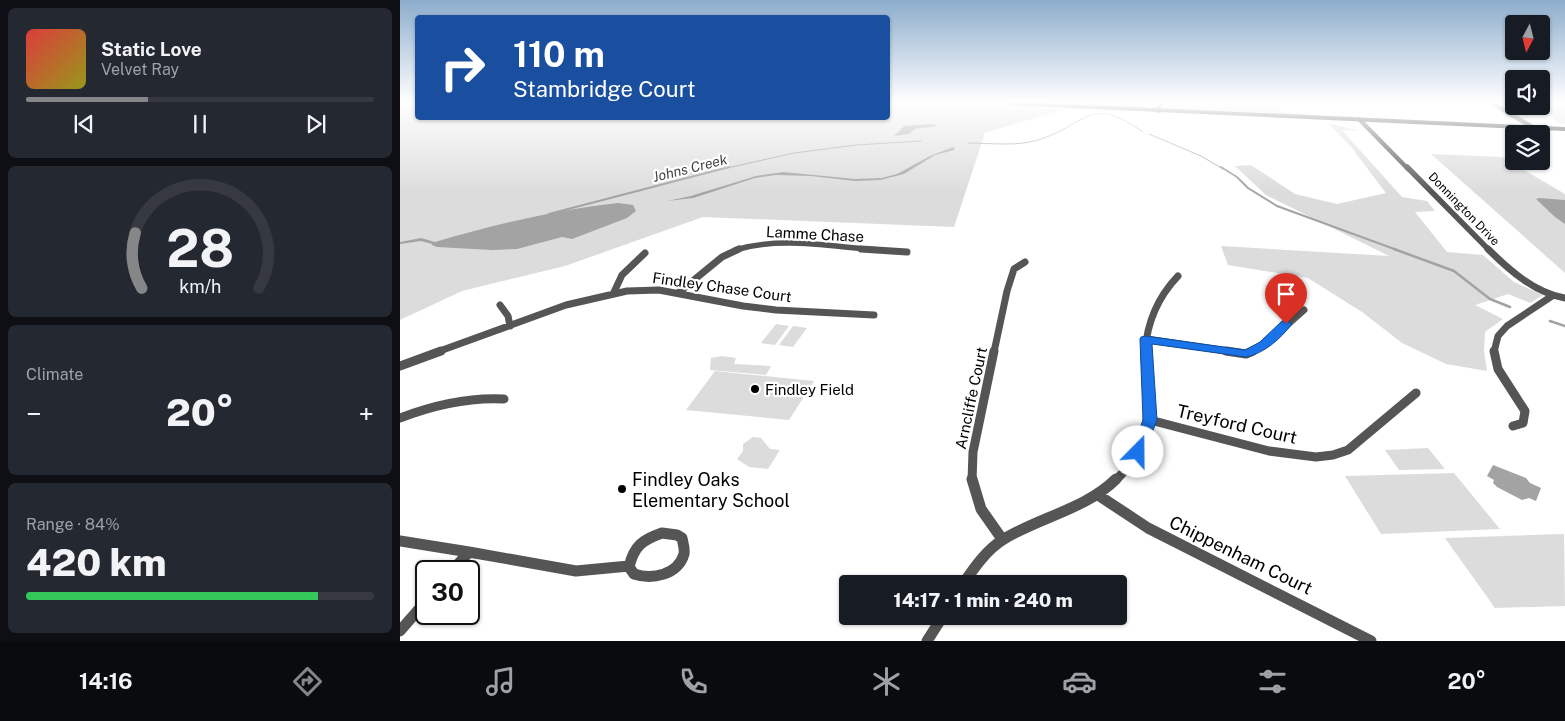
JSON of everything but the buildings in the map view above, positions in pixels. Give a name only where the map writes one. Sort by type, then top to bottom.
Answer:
[{"type":"street","name":"Donnington Drive","points":[[1373,133],[1509,270],[1552,296],[1565,298]]},
{"type":"street","name":"Lamme Chase","points":[[678,293],[722,257],[732,251],[755,244],[777,243],[907,252]]},
{"type":"street","points":[[614,292],[618,279],[645,253]]},
{"type":"street","name":"Arncliffe Court","points":[[1002,540],[975,499],[971,471],[973,452],[1007,291],[1014,269],[1025,262]]},
{"type":"street","points":[[969,575],[1002,540],[1098,495],[1122,474],[1138,452],[1150,420],[1146,339],[1153,310],[1167,286],[1178,276]]},
{"type":"street","name":"Findley Chase Court","points":[[400,366],[566,305],[614,292],[640,290],[678,293],[768,310],[874,315]]},
{"type":"street","points":[[1513,426],[1523,423],[1525,411],[1497,371],[1494,353],[1496,338],[1506,326],[1528,314],[1552,296]]},
{"type":"street","points":[[500,305],[508,316],[510,326]]},
{"type":"street","points":[[1146,339],[1246,354],[1256,351],[1304,310]]},
{"type":"street","name":"Treyford Court","points":[[1150,420],[1269,451],[1316,457],[1333,455],[1348,450],[1416,393]]},
{"type":"street","points":[[400,418],[454,401],[476,398],[504,399]]},
{"type":"street","name":"Chippenham Court","points":[[1098,495],[1148,528],[1371,641]]},
{"type":"street","points":[[662,533],[677,535],[685,544],[683,558],[670,571],[661,576],[652,578],[636,577],[631,572],[629,566],[633,552],[638,545],[654,536],[662,533]]},
{"type":"street","points":[[400,541],[576,571],[629,566]]},
{"type":"street","points":[[462,560],[469,552]]},
{"type":"street","points":[[400,631],[415,614]]},
{"type":"street","points":[[927,641],[937,625]]},
{"type":"shaded area","points":[[400,133],[985,133],[954,227],[703,217],[565,266],[462,291],[400,320]]},
{"type":"shaded area","points":[[897,133],[910,133],[909,134],[894,136]]},
{"type":"shaded area","points":[[1338,133],[1345,133],[1402,197],[1427,201],[1435,211],[1415,212],[1447,252],[1483,255],[1514,282],[1543,295],[1530,303],[1508,294],[1475,305],[1503,319],[1485,332],[1484,351],[1487,371],[1446,364],[1402,343],[1362,312],[1308,278],[1228,265],[1221,246],[1389,256],[1266,195],[1235,166],[1251,165],[1295,194],[1337,204],[1386,193],[1351,147]]},
{"type":"shaded area","points":[[953,147],[955,148],[954,150],[935,155],[904,174],[880,180],[855,181],[811,176],[776,175],[755,178],[693,198],[667,201],[691,196],[756,176],[783,172],[855,179],[882,178],[897,174],[930,156]]},
{"type":"shaded area","points":[[1431,154],[1502,157],[1505,159],[1505,170],[1524,170],[1565,194],[1565,273]]},
{"type":"shaded area","points":[[1536,199],[1565,200],[1565,224]]},
{"type":"shaded area","points":[[618,203],[633,205],[636,211],[627,218],[572,239],[562,237],[517,249],[492,250],[437,247],[421,241],[400,244],[400,242],[421,238],[435,242],[526,218]]},
{"type":"shaded area","points":[[776,324],[789,326],[775,345],[761,343]]},
{"type":"shaded area","points":[[793,326],[807,328],[793,347],[779,345]]},
{"type":"shaded area","points":[[722,356],[736,358],[734,364],[771,366],[766,375],[710,370],[711,358]]},
{"type":"shaded area","name":"Findley Field","points":[[715,371],[814,381],[789,420],[686,410]]},
{"type":"shaded area","points":[[753,437],[761,438],[770,449],[780,450],[768,469],[749,467],[737,459],[743,451],[743,444]]},
{"type":"shaded area","points":[[1428,448],[1445,469],[1399,470],[1385,450]]},
{"type":"shaded area","points":[[1493,465],[1526,478],[1530,483],[1541,488],[1536,501],[1529,498],[1522,500],[1497,487],[1493,483],[1494,480],[1487,476]]},
{"type":"shaded area","points":[[1454,473],[1500,529],[1381,534],[1345,476]]},
{"type":"shaded area","points":[[1564,534],[1565,606],[1495,608],[1445,538]]},
{"type":"waterway","name":"Johns Creek","points":[[968,143],[1024,143],[1055,133]]},
{"type":"waterway","points":[[1149,134],[1201,156],[1223,169]]},
{"type":"waterway","name":"Johns Creek","points":[[723,169],[794,153],[856,145],[921,141]]},
{"type":"waterway","name":"Johns Creek","points":[[549,214],[729,167]]},
{"type":"waterway","points":[[1221,167],[1237,177],[1248,188],[1277,206],[1397,250]]},
{"type":"waterway","points":[[1394,249],[1454,271],[1490,299],[1510,307]]},
{"type":"waterway","points":[[1550,321],[1565,326]]},
{"type":"place","name":"Findley Field","points":[[755,389]]},
{"type":"place","name":"Findley Oaks Elementary School","points":[[622,489]]},
{"type":"route","points":[[1138,452],[1146,436],[1150,420],[1146,339],[1246,354],[1256,351],[1286,324]]}]
